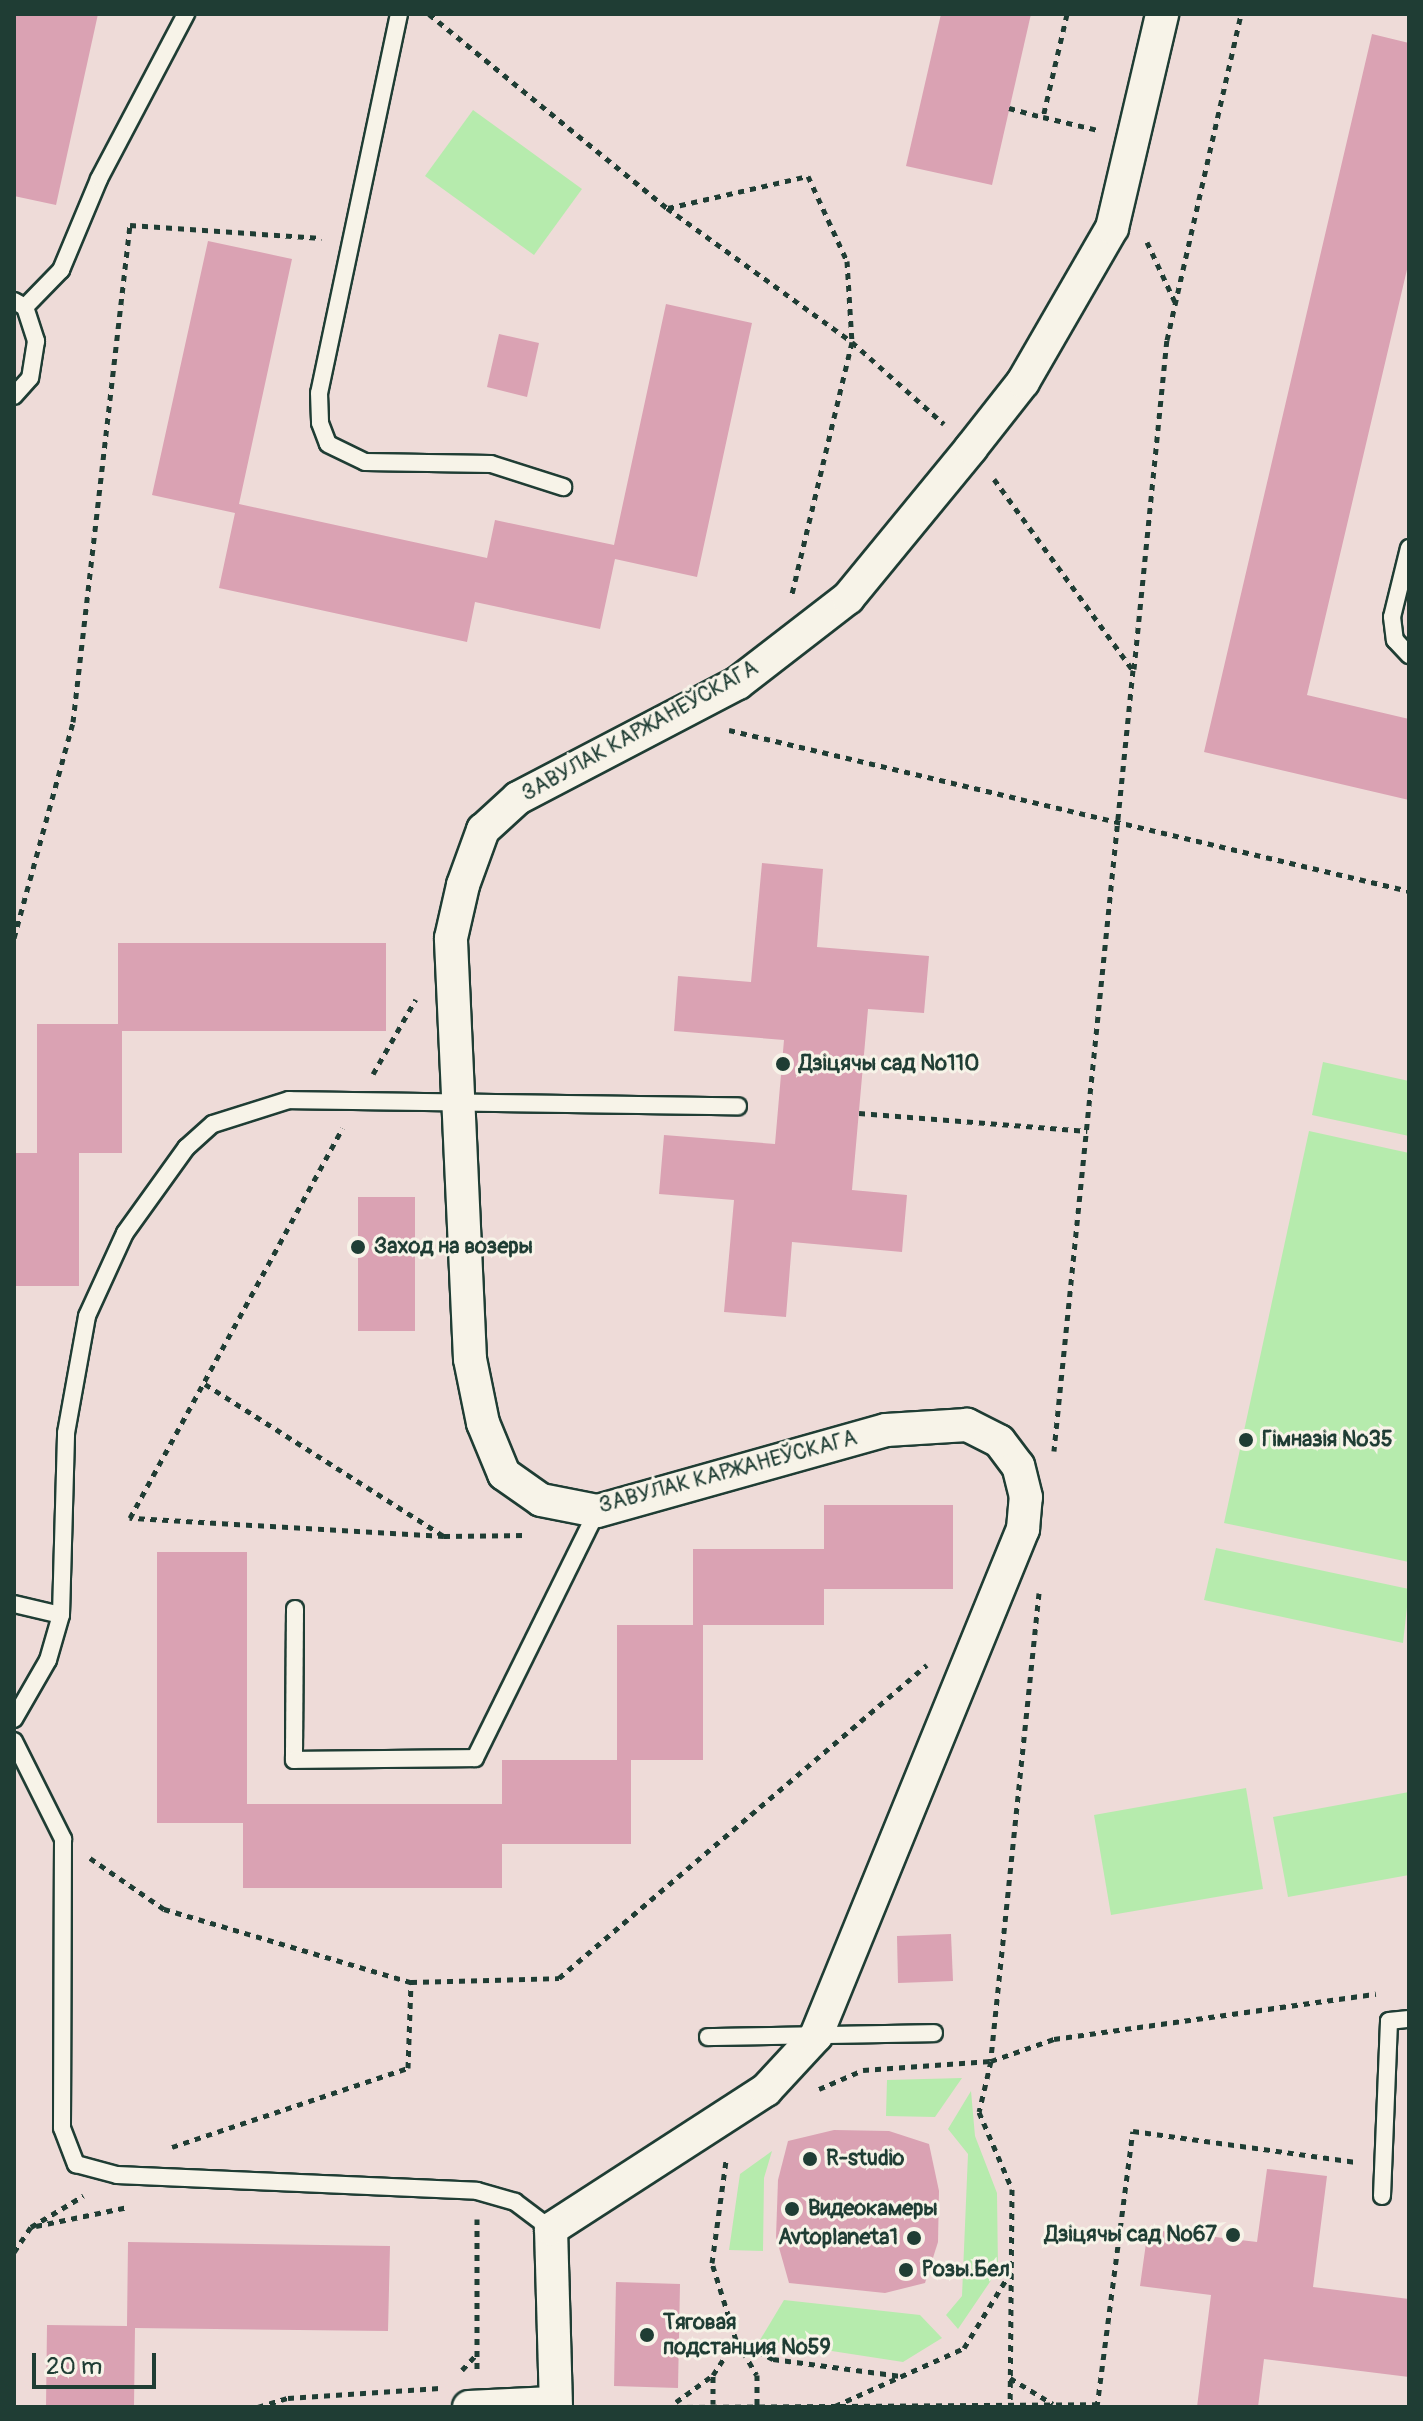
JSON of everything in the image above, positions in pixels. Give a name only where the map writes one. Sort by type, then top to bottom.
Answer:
[{"type":"street","name":"ЗАВУЛАК КАРЖАНЕЎСКАГА","points":[[551,2229],[766,2090],[816,2036],[1023,1529],[1026,1497],[1018,1466],[999,1441],[967,1425],[886,1430],[591,1522],[541,1500],[504,1474],[483,1423],[470,1359],[455,1100],[451,938],[483,830],[518,798],[738,683],[848,598],[1023,382],[1112,228],[1162,14]]},
{"type":"street","points":[[474,2400],[554,2405],[551,2229]]},
{"type":"lane","points":[[14,396],[30,378],[36,341],[20,304],[61,270],[99,179],[186,14]]},
{"type":"lane","points":[[399,14],[355,241],[319,393],[328,444],[365,462],[491,464],[563,487]]},
{"type":"lane","points":[[1409,548],[1392,617],[1395,640],[1409,655]]},
{"type":"lane","points":[[14,1719],[48,1660],[61,1615],[66,1433],[87,1316],[125,1233],[166,1173],[213,1124],[245,1110],[289,1100],[738,1106]]},
{"type":"lane","points":[[295,1609],[294,1760],[475,1758],[591,1522]]},
{"type":"lane","points":[[14,1604],[61,1615]]},
{"type":"lane","points":[[14,1741],[63,1839],[62,2128],[76,2164],[117,2175],[477,2191],[515,2202],[551,2229]]},
{"type":"lane","points":[[1382,2196],[1389,2021],[1409,2019]]},
{"type":"lane","points":[[708,2037],[934,2033]]},
{"type":"path","points":[[429,14],[667,208],[852,342],[971,448],[1133,670]]},
{"type":"path","points":[[1043,117],[1067,14]]},
{"type":"path","points":[[1053,1462],[1167,340],[1241,14]]},
{"type":"path","points":[[1009,108],[1098,130]]},
{"type":"path","points":[[667,208],[808,176],[847,261],[852,342],[786,619],[800,637]]},
{"type":"path","points":[[14,938],[73,722],[130,225],[355,241]]},
{"type":"path","points":[[673,717],[1409,891]]},
{"type":"path","points":[[859,1113],[1087,1131]]},
{"type":"path","points":[[205,1384],[444,1536]]},
{"type":"path","points":[[130,1518],[444,1536],[591,1522]]},
{"type":"path","points":[[1010,2406],[1012,2189],[979,2112],[991,2061],[1040,1588]]},
{"type":"path","points":[[63,1839],[164,1909],[411,1982],[559,1978],[940,1654]]},
{"type":"path","points":[[14,2252],[31,2227],[117,2175],[192,2137],[408,2068],[411,1982]]},
{"type":"path","points":[[805,2099],[863,2070],[991,2061],[1054,2039],[1385,1992]]},
{"type":"path","points":[[675,2405],[1097,2405],[1133,2131],[1383,2166]]},
{"type":"path","points":[[737,2152],[726,2161],[712,2263],[736,2340],[757,2375],[757,2405]]},
{"type":"path","points":[[258,2407],[337,2393],[474,2400],[477,2191]]},
{"type":"path","points":[[835,2406],[964,2348],[1012,2269]]},
{"type":"path","points":[[736,2340],[773,2359],[905,2377]]},
{"type":"path","points":[[675,2405],[713,2375],[736,2340]]},
{"type":"path","points":[[713,2375],[713,2404]]},
{"type":"path","points":[[1010,2378],[1056,2407]]},
{"type":"green space","points":[[473,110],[582,189],[534,255],[425,176]]},
{"type":"green space","points":[[1323,1062],[1409,1081],[1409,1136],[1312,1115]]},
{"type":"green space","points":[[1309,1131],[1409,1153],[1409,1562],[1224,1523]]},
{"type":"green space","points":[[1216,1548],[1409,1589],[1403,1643],[1204,1600]]},
{"type":"green space","points":[[1246,1788],[1263,1889],[1111,1915],[1094,1815]]},
{"type":"green space","points":[[1409,1792],[1409,1875],[1288,1897],[1273,1817]]},
{"type":"green space","points":[[962,2078],[935,2117],[886,2116],[887,2080]]},
{"type":"green space","points":[[971,2091],[975,2136],[997,2193],[998,2270],[958,2329],[946,2315],[962,2296],[968,2154],[948,2129]]},
{"type":"green space","points":[[772,2151],[764,2178],[763,2251],[729,2250],[740,2174]]},
{"type":"green space","points":[[784,2300],[920,2315],[942,2338],[903,2362],[760,2340]]},
{"type":"building","points":[[14,14],[98,14],[56,205],[14,196]]},
{"type":"building","points":[[941,14],[1031,14],[992,185],[906,166]]},
{"type":"building","points":[[1372,34],[1409,43],[1409,261],[1307,695],[1409,719],[1409,800],[1204,752]]},
{"type":"building","points":[[208,241],[292,259],[239,504],[487,558],[495,520],[614,545],[666,304],[752,323],[697,577],[615,559],[600,629],[475,602],[467,642],[219,588],[235,513],[152,495]]},
{"type":"building","points":[[499,334],[539,343],[527,397],[487,387]]},
{"type":"building","points":[[762,863],[823,869],[817,947],[929,956],[924,1013],[868,1009],[852,1190],[907,1195],[902,1252],[792,1242],[786,1317],[724,1312],[734,1200],[659,1194],[664,1135],[775,1144],[784,1040],[674,1031],[678,976],[751,982]]},
{"type":"building","points":[[118,943],[386,943],[386,1031],[122,1031],[122,1153],[79,1153],[79,1286],[14,1286],[14,1153],[37,1153],[37,1024],[118,1024]]},
{"type":"building","points":[[358,1197],[415,1197],[415,1331],[358,1331]]},
{"type":"building","points":[[824,1505],[953,1505],[953,1589],[824,1589],[824,1625],[703,1625],[703,1760],[631,1760],[631,1844],[502,1844],[502,1888],[243,1888],[243,1823],[157,1823],[157,1552],[247,1552],[247,1804],[502,1804],[502,1760],[617,1760],[617,1625],[693,1625],[693,1549],[824,1549]]},
{"type":"building","points":[[951,1934],[953,1981],[898,1983],[897,1936]]},
{"type":"building","points":[[834,2130],[889,2131],[929,2144],[939,2191],[938,2242],[925,2283],[885,2293],[789,2283],[776,2237],[778,2180],[788,2141]]},
{"type":"building","points":[[1267,2169],[1327,2176],[1313,2287],[1409,2299],[1409,2377],[1264,2359],[1258,2407],[1197,2407],[1211,2295],[1140,2286],[1148,2229],[1257,2242]]},
{"type":"building","points":[[128,2242],[390,2246],[388,2331],[135,2328],[134,2407],[46,2407],[47,2325],[127,2326]]},
{"type":"building","name":"Тяговая подстанция №59","points":[[616,2282],[680,2284],[678,2388],[614,2386]]},
{"type":"place","name":"Дзіцячы сад №110","points":[[783,1064]]},
{"type":"place","name":"Заход на возеры","points":[[358,1247]]},
{"type":"place","name":"Гімназія №35","points":[[1246,1440]]},
{"type":"place","name":"R-studio","points":[[810,2159]]},
{"type":"place","name":"Видеокамеры","points":[[792,2209]]},
{"type":"place","name":"Дзіцячы сад №67","points":[[1233,2235]]},
{"type":"place","name":"Avtoplaneta1","points":[[914,2238]]},
{"type":"place","name":"Розы.Бел","points":[[906,2270]]},
{"type":"place","name":"Тяговая подстанция №59","points":[[647,2335]]}]
